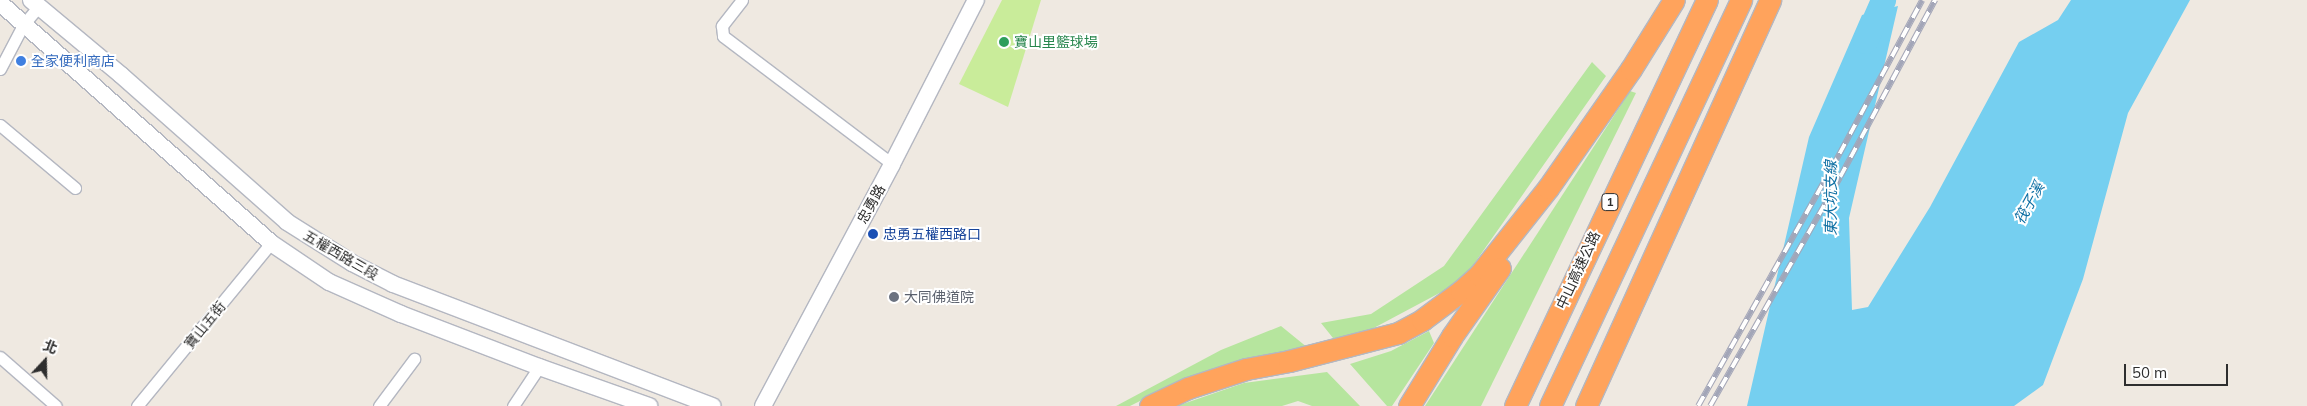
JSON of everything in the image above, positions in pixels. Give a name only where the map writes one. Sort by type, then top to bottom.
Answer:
[{"type":"highway","points":[[1150,406],[1196,385],[1246,369],[1373,341],[1398,333],[1422,320],[1479,275],[1548,188],[1631,69],[1674,0]]},
{"type":"highway","name":"中山高速公路","points":[[1516,406],[1707,0]]},
{"type":"highway","points":[[1550,406],[1741,0]]},
{"type":"highway","points":[[1586,406],[1770,0]]},
{"type":"highway","points":[[1409,406],[1452,336],[1499,270],[1548,188]]},
{"type":"main road","name":"忠勇路","points":[[763,406],[892,164],[976,0]]},
{"type":"main road","name":"五權西路三段","points":[[0,3],[271,243],[329,282],[401,314],[539,367],[649,406]]},
{"type":"main road","name":"五權西路三段","points":[[34,3],[121,75],[287,222],[352,263],[393,284],[713,406]]},
{"type":"street","points":[[742,0],[722,26],[723,36],[892,164]]},
{"type":"street","points":[[0,69],[34,3]]},
{"type":"street","points":[[0,126],[75,188]]},
{"type":"street","name":"寶山五街","points":[[138,406],[271,243]]},
{"type":"street","points":[[0,358],[56,406]]},
{"type":"street","points":[[379,406],[414,359]]},
{"type":"street","points":[[513,406],[539,367]]},
{"type":"green space","name":"寶山里籃球場","points":[[1002,0],[1041,0],[1008,107],[959,84]]},
{"type":"green space","points":[[1592,62],[1606,76],[1462,281],[1355,338],[1337,343],[1321,323],[1371,314],[1444,266]]},
{"type":"green space","points":[[1630,91],[1636,93],[1481,406],[1425,406]]},
{"type":"green space","points":[[1281,326],[1308,348],[1182,380],[1130,406],[1116,406],[1221,350]]},
{"type":"green space","points":[[1429,331],[1434,343],[1392,406],[1387,406],[1350,364],[1391,351]]},
{"type":"green space","points":[[1327,372],[1360,406],[1312,406],[1298,401],[1282,406],[1177,406],[1244,383]]},
{"type":"water","name":"筏子溪","points":[[2071,0],[2190,0],[2128,113],[2083,279],[2043,385],[2014,406],[1747,406],[1809,137],[1862,15],[1898,6],[1849,218],[1852,310],[1868,307],[1930,207],[2019,42],[2058,20]]},
{"type":"waterway","name":"東大坑支線","points":[[1865,41],[1883,0]]},
{"type":"railway","points":[[1698,406],[1829,173],[1922,0]]},
{"type":"railway","points":[[1710,406],[1840,177],[1935,0]]},
{"type":"place","name":"寶山里籃球場","points":[[1004,42]]},
{"type":"place","name":"全家便利商店","points":[[21,61]]},
{"type":"place","name":"忠勇五權西路口","points":[[873,234]]},
{"type":"place","name":"大同佛道院","points":[[894,297]]}]
